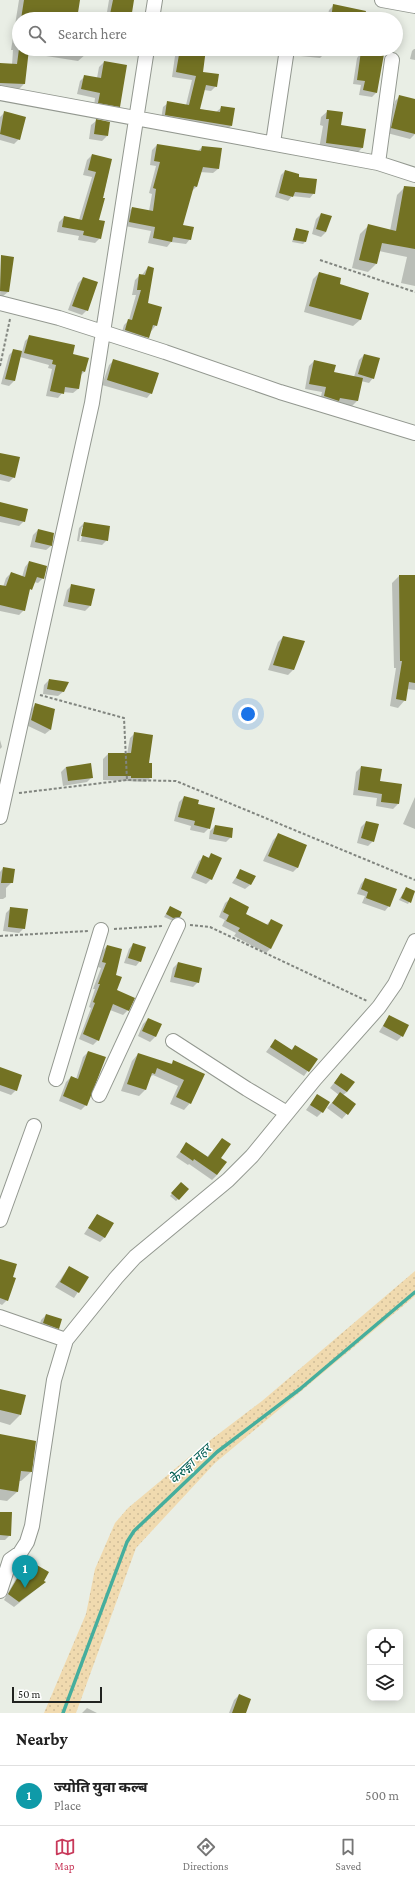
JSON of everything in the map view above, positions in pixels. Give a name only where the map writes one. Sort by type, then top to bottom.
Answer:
[{"type":"street","points":[[153,12],[155,0]]},
{"type":"street","points":[[382,0],[415,6]]},
{"type":"street","points":[[0,817],[92,403],[146,56]]},
{"type":"street","points":[[273,143],[286,56]]},
{"type":"street","points":[[378,163],[392,60]]},
{"type":"street","points":[[0,93],[136,120],[273,143],[378,163],[415,175]]},
{"type":"street","points":[[6,305],[59,318],[280,392],[415,433]]},
{"type":"street","points":[[99,1095],[178,925]]},
{"type":"street","points":[[56,1079],[101,930]]},
{"type":"street","points":[[0,1591],[5,1559],[23,1547],[32,1526],[54,1380],[66,1340],[135,1257],[228,1180],[252,1156],[287,1113],[379,1007],[396,984],[415,942]]},
{"type":"street","points":[[174,1041],[247,1089],[287,1113]]},
{"type":"street","points":[[0,1220],[34,1126]]},
{"type":"street","points":[[0,1317],[66,1340]]},
{"type":"path","points":[[320,260],[415,292]]},
{"type":"path","points":[[0,366],[6,305]]},
{"type":"path","points":[[27,692],[124,718],[127,780]]},
{"type":"path","points":[[4,795],[81,784],[127,780],[176,782],[415,880]]},
{"type":"path","points":[[0,936],[178,925],[210,927],[379,1007]]},
{"type":"shaded area","points":[[415,1271],[415,1296],[215,1463],[136,1548],[76,1713],[44,1713],[86,1614],[95,1569],[115,1523],[128,1508],[200,1448],[262,1401]]},
{"type":"building","points":[[24,0],[80,0],[78,12],[22,12]]},
{"type":"building","points":[[113,0],[134,0],[132,12],[110,12]]},
{"type":"building","points":[[333,4],[366,11],[366,12],[332,12]]},
{"type":"building","points":[[18,56],[28,56],[25,84],[0,83],[0,63],[17,64]]},
{"type":"building","points":[[179,56],[205,56],[203,72],[219,74],[217,87],[206,85],[200,109],[220,112],[221,106],[235,108],[232,126],[165,115],[167,101],[189,105],[196,76],[176,72]]},
{"type":"building","points":[[360,56],[384,56],[377,93],[363,90],[365,81],[357,80]]},
{"type":"building","points":[[104,61],[127,65],[120,107],[98,103],[100,93],[81,89],[84,75],[101,78]]},
{"type":"building","points":[[399,95],[415,99],[415,134],[391,128]]},
{"type":"building","points":[[327,110],[343,112],[341,125],[366,129],[363,148],[326,143],[329,119],[326,119]]},
{"type":"building","points":[[4,111],[26,117],[20,140],[0,134]]},
{"type":"building","points":[[96,119],[110,122],[108,136],[94,134]]},
{"type":"building","points":[[157,144],[201,151],[202,146],[222,148],[219,169],[203,167],[197,187],[194,186],[183,225],[194,227],[191,240],[173,237],[172,242],[153,238],[155,227],[129,222],[132,207],[153,211],[156,189],[153,188],[160,162],[154,161]]},
{"type":"building","points":[[92,154],[112,159],[103,198],[105,198],[99,220],[105,221],[101,239],[83,235],[84,231],[62,227],[64,216],[82,220],[96,172],[88,170]]},
{"type":"building","points":[[285,170],[299,174],[299,177],[317,179],[315,194],[295,192],[293,197],[279,193]]},
{"type":"building","points":[[404,186],[415,187],[415,249],[382,243],[377,264],[359,260],[368,224],[396,231]]},
{"type":"building","points":[[321,213],[332,216],[326,232],[316,229]]},
{"type":"building","points":[[296,228],[309,231],[306,242],[293,240]]},
{"type":"building","points":[[1,255],[14,257],[9,292],[0,291]]},
{"type":"building","points":[[148,266],[154,268],[148,303],[162,307],[157,326],[153,325],[149,338],[125,330],[128,319],[132,320],[141,290],[137,290],[139,274],[145,275]]},
{"type":"building","points":[[319,272],[341,278],[340,284],[369,293],[361,320],[309,306]]},
{"type":"building","points":[[83,277],[98,282],[88,311],[72,306]]},
{"type":"building","points":[[29,335],[75,345],[73,354],[89,358],[85,372],[82,371],[79,389],[65,387],[64,394],[50,391],[56,365],[52,364],[53,360],[24,353]]},
{"type":"building","points":[[13,349],[22,351],[15,381],[5,379]]},
{"type":"building","points":[[364,354],[380,358],[374,379],[358,374]]},
{"type":"building","points":[[113,359],[159,373],[152,394],[107,380]]},
{"type":"building","points":[[314,360],[336,365],[334,372],[363,378],[358,401],[340,398],[339,401],[324,396],[326,387],[309,384]]},
{"type":"building","points":[[0,453],[20,457],[15,478],[0,474]]},
{"type":"building","points":[[0,502],[28,509],[25,522],[0,516]]},
{"type":"building","points":[[84,522],[110,526],[108,541],[81,536]]},
{"type":"building","points":[[38,529],[54,533],[52,546],[35,542]]},
{"type":"building","points":[[29,561],[47,566],[44,579],[37,577],[32,590],[30,589],[25,611],[0,605],[0,585],[6,586],[11,572],[25,577]]},
{"type":"building","points":[[399,575],[415,575],[415,683],[409,682],[406,701],[396,699],[402,661],[400,661]]},
{"type":"building","points":[[71,584],[95,589],[91,606],[68,602]]},
{"type":"building","points":[[283,636],[305,641],[294,670],[273,665]]},
{"type":"building","points":[[49,679],[69,682],[64,692],[47,689]]},
{"type":"building","points":[[35,703],[55,709],[51,730],[31,720]]},
{"type":"building","points":[[134,732],[153,735],[149,763],[152,763],[152,778],[108,776],[108,753],[131,753]]},
{"type":"building","points":[[91,763],[93,778],[68,781],[66,767]]},
{"type":"building","points":[[361,766],[382,769],[380,781],[402,784],[399,804],[381,802],[382,794],[358,790]]},
{"type":"building","points":[[184,796],[199,800],[198,804],[215,808],[210,829],[194,825],[195,821],[178,817]]},
{"type":"building","points":[[366,821],[379,824],[374,842],[361,838]]},
{"type":"building","points":[[215,825],[233,828],[232,838],[213,834]]},
{"type":"building","points":[[278,833],[307,845],[298,868],[268,856]]},
{"type":"building","points":[[211,853],[222,858],[212,880],[196,873],[203,855],[209,858]]},
{"type":"building","points":[[3,867],[15,869],[13,883],[1,883]]},
{"type":"building","points":[[240,869],[256,876],[251,885],[236,878]]},
{"type":"building","points":[[365,878],[397,889],[390,907],[366,898],[368,892],[361,889]]},
{"type":"building","points":[[406,887],[415,891],[411,903],[401,898]]},
{"type":"building","points":[[230,897],[249,907],[246,914],[268,925],[271,919],[283,925],[271,949],[238,931],[240,928],[226,921],[229,915],[223,912]]},
{"type":"building","points":[[170,906],[182,912],[180,917],[173,918],[166,914]]},
{"type":"building","points":[[10,907],[28,909],[25,929],[8,927]]},
{"type":"building","points":[[133,943],[146,947],[141,962],[128,958]]},
{"type":"building","points":[[107,945],[122,949],[116,975],[122,977],[117,990],[135,998],[129,1011],[113,1004],[99,1041],[83,1034],[95,1003],[93,1002],[106,963],[102,962]]},
{"type":"building","points":[[178,962],[202,968],[199,983],[174,977]]},
{"type":"building","points":[[389,1015],[409,1025],[403,1037],[383,1026]]},
{"type":"building","points":[[148,1018],[162,1024],[156,1037],[142,1031]]},
{"type":"building","points":[[275,1039],[292,1050],[295,1045],[318,1059],[309,1072],[270,1047]]},
{"type":"building","points":[[88,1051],[106,1057],[87,1106],[63,1096],[71,1076],[78,1079]]},
{"type":"building","points":[[138,1053],[172,1064],[173,1060],[205,1074],[191,1104],[176,1097],[184,1080],[157,1068],[155,1074],[152,1073],[146,1090],[127,1084]]},
{"type":"building","points":[[0,1067],[22,1075],[17,1091],[0,1085]]},
{"type":"building","points":[[341,1073],[355,1082],[347,1092],[334,1083]]},
{"type":"building","points":[[340,1092],[356,1104],[348,1115],[332,1103]]},
{"type":"building","points":[[317,1094],[330,1102],[323,1113],[310,1105]]},
{"type":"building","points":[[222,1138],[231,1144],[221,1158],[227,1162],[217,1175],[194,1159],[193,1161],[180,1152],[186,1142],[208,1157]]},
{"type":"building","points":[[181,1182],[189,1189],[179,1200],[171,1193]]},
{"type":"building","points":[[97,1214],[114,1223],[105,1238],[88,1228]]},
{"type":"building","points":[[0,1259],[17,1264],[13,1277],[16,1278],[8,1301],[0,1298]]},
{"type":"building","points":[[69,1266],[89,1277],[79,1293],[60,1282]]},
{"type":"building","points":[[46,1314],[62,1319],[59,1329],[43,1323]]},
{"type":"building","points":[[0,1389],[26,1395],[21,1415],[0,1410]]},
{"type":"building","points":[[0,1434],[36,1441],[32,1472],[21,1471],[18,1492],[0,1489]]},
{"type":"building","points":[[0,1512],[12,1512],[11,1536],[0,1535]]},
{"type":"building","points":[[28,1560],[49,1572],[44,1581],[46,1582],[19,1602],[8,1594]]},
{"type":"building","points":[[239,1694],[251,1699],[246,1713],[232,1713]]},
{"type":"waterway","name":"केेरुङ्गा नहर","points":[[63,1713],[127,1542],[134,1531],[217,1452],[300,1389],[415,1292]]},
{"type":"place","name":"ज्योति युवा कल्ब","points":[[25,1588]]}]
